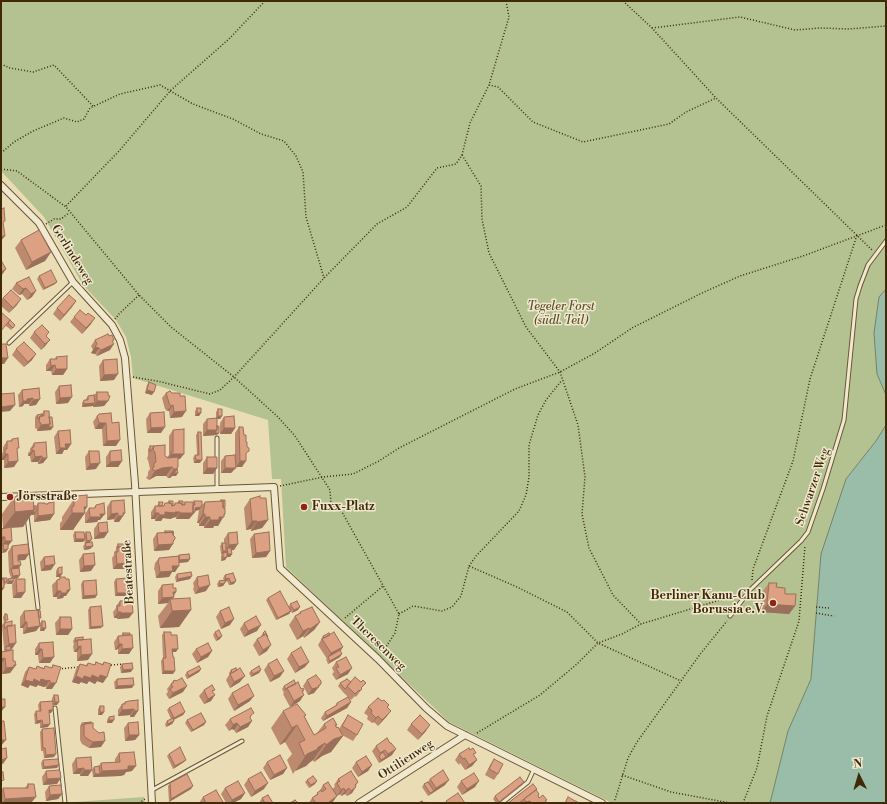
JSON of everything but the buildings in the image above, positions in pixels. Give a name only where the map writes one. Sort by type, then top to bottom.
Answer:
[{"type":"street","name":"Gerlindeweg","points":[[1,185],[39,223],[72,282],[112,325],[120,340]]},
{"type":"street","name":"Beatestraße","points":[[120,340],[128,376],[136,493],[152,803]]},
{"type":"street","points":[[1,497],[25,499],[274,487]]},
{"type":"street","name":"Theresenweg","points":[[274,487],[280,568],[378,659],[426,708],[447,726],[602,803]]},
{"type":"street","name":"Ottilienweg","points":[[359,803],[465,735]]},
{"type":"lane","name":"Schwarzer Weg","points":[[730,616],[750,590],[801,541],[808,532],[842,430],[846,409],[856,300],[868,265],[886,241]]},
{"type":"lane","points":[[9,343],[72,282]]},
{"type":"lane","points":[[217,438],[217,489]]},
{"type":"lane","points":[[27,510],[38,608]]},
{"type":"lane","points":[[55,708],[64,803]]},
{"type":"lane","points":[[152,790],[242,742]]},
{"type":"lane","points":[[502,803],[528,782],[534,769]]},
{"type":"path","points":[[66,207],[119,151],[171,90],[229,39],[265,1]]},
{"type":"path","points":[[128,376],[157,381],[210,394],[220,390],[234,377],[324,278],[377,224],[407,207],[437,168],[456,164],[462,155],[470,123],[489,85],[508,17],[506,1]]},
{"type":"path","points":[[623,1],[652,28],[716,98],[875,254]]},
{"type":"path","points":[[652,28],[740,17],[795,30],[820,28],[849,29],[886,26]]},
{"type":"path","points":[[1,64],[10,68],[33,72],[54,65],[93,106]]},
{"type":"path","points":[[1,154],[14,142],[64,118],[77,122],[84,119],[90,108],[93,106],[120,94],[160,84],[193,104],[234,119],[261,134],[284,141],[296,156],[303,172],[306,217],[324,278]]},
{"type":"path","points":[[489,85],[498,87],[533,122],[583,142],[669,124],[686,112],[716,98]]},
{"type":"path","points":[[462,155],[481,186],[482,219],[489,253],[526,327],[560,372],[578,426],[585,477],[582,514],[589,548],[613,595],[641,624]]},
{"type":"path","points":[[1,169],[17,171],[66,207],[139,295],[170,327],[234,377],[278,417],[295,436],[323,477],[330,490],[331,504],[342,512],[399,614],[395,633],[378,659]]},
{"type":"path","points":[[42,227],[54,219],[61,219],[70,212]]},
{"type":"path","points":[[274,487],[323,477],[353,474],[515,389],[560,372],[595,354],[632,328],[702,293],[740,276],[803,256],[886,225]]},
{"type":"path","points":[[465,735],[478,733],[540,695],[577,664],[598,643],[622,634],[641,624],[750,590],[753,569],[793,461],[810,379],[857,236]]},
{"type":"path","points":[[112,325],[119,314],[139,295]]},
{"type":"path","points":[[399,614],[413,606],[442,611],[452,607],[461,596],[469,566],[476,556],[519,512],[526,495],[529,477],[529,445],[538,415],[546,400],[562,380]]},
{"type":"path","points":[[743,803],[757,768],[767,716],[799,621],[803,562],[808,532]]},
{"type":"path","points":[[469,566],[568,612],[598,643],[681,680]]},
{"type":"path","points":[[340,623],[383,586]]},
{"type":"path","points":[[816,607],[829,608]]},
{"type":"path","points":[[816,614],[834,616]]},
{"type":"path","points":[[614,803],[622,774],[636,742],[730,616]]},
{"type":"path","points":[[107,665],[130,664]]},
{"type":"path","points":[[55,669],[85,667]]},
{"type":"path","points":[[622,774],[671,792],[730,803]]},
{"type":"green space","name":"Tegeler Forst (südl. Teil)","points":[[1,1],[886,1],[886,289],[879,297],[877,374],[886,395],[886,425],[876,441],[846,479],[821,554],[811,679],[788,731],[770,803],[612,803],[449,722],[286,567],[281,479],[272,479],[268,420],[133,378],[131,357],[126,337],[116,320],[83,285],[44,217],[1,171]]},
{"type":"green space","points":[[144,797],[145,803],[61,803]]},
{"type":"shaded area","points":[[886,289],[886,395],[877,374],[874,333],[879,297]]},
{"type":"shaded area","points":[[886,425],[886,803],[770,803],[788,731],[811,679],[821,554],[846,479],[876,441]]},
{"type":"place","name":"Jörsstraße","points":[[10,497]]},
{"type":"place","name":"Fuxx-Platz","points":[[304,507]]},
{"type":"place","name":"Berliner Kanu-Club Borussia e.V.","points":[[773,603]]}]
